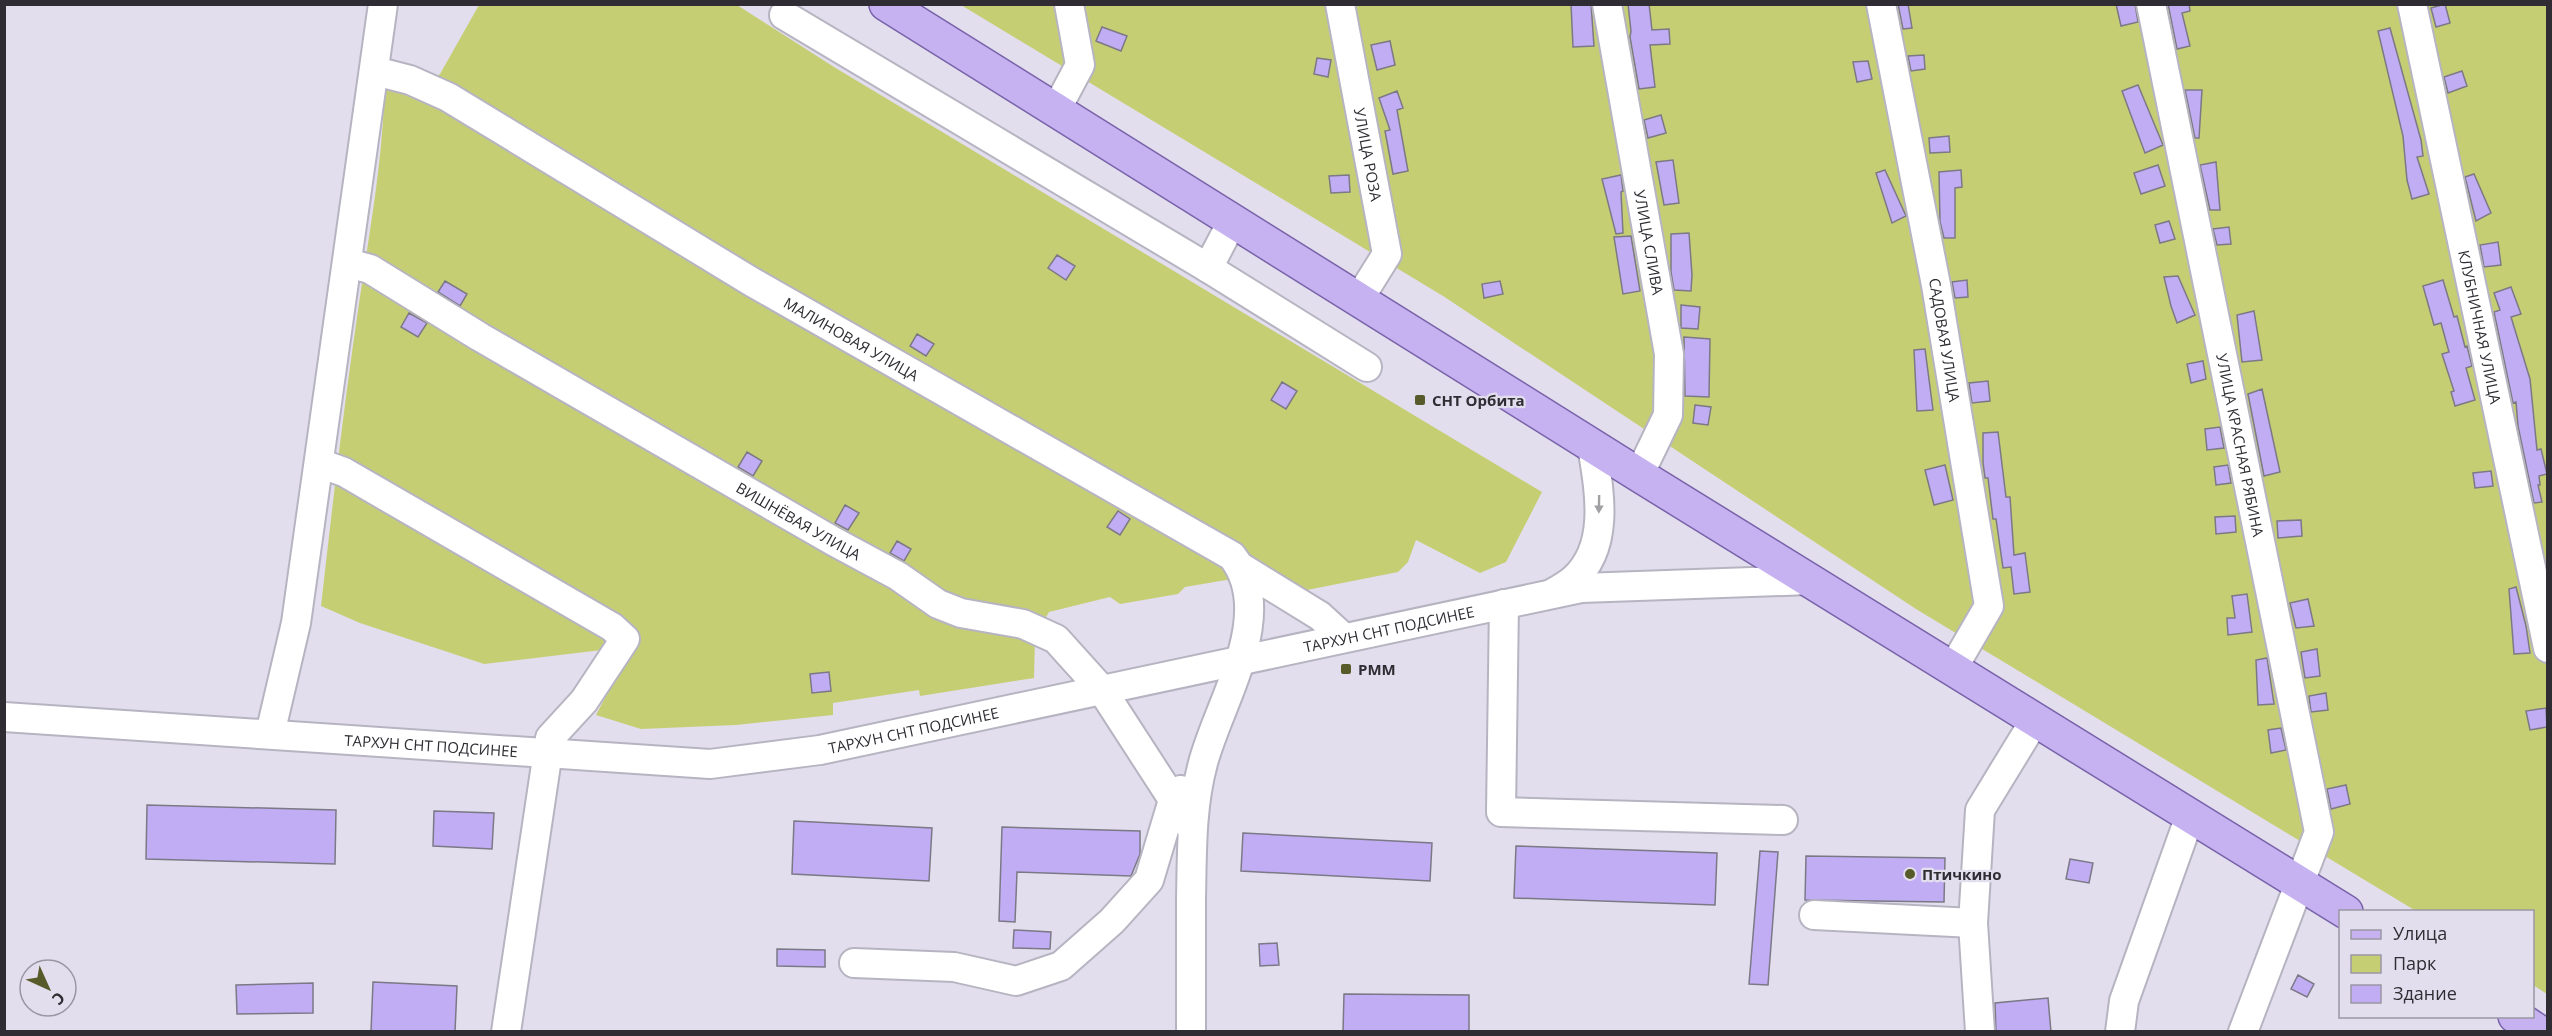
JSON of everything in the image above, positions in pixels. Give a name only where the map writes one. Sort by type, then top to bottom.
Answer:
[{"type":"main road","points":[[886,4],[1592,446],[2343,910]]},
{"type":"main road","points":[[2517,1018],[2539,1032]]},
{"type":"street","points":[[270,734],[296,623],[383,4]]},
{"type":"street","points":[[1056,110],[1080,65],[1069,4]]},
{"type":"street","name":"УЛИЦА РОЗА","points":[[1340,4],[1387,254],[1359,299]]},
{"type":"street","name":"УЛИЦА СЛИВА","points":[[1607,4],[1669,354],[1668,415],[1639,475]]},
{"type":"street","name":"САДОВАЯ УЛИЦА","points":[[1881,4],[1936,285],[1989,606],[1953,668]]},
{"type":"street","name":"УЛИЦА КРАСНАЯ РЯБИНА","points":[[2151,4],[2319,832],[2243,1032]]},
{"type":"street","name":"КЛУБНИЧНАЯ УЛИЦА","points":[[2412,4],[2547,648]]},
{"type":"street","points":[[784,8],[1367,367]]},
{"type":"street","name":"МАЛИНОВАЯ УЛИЦА","points":[[375,71],[410,80],[448,97],[752,282],[1232,556],[1242,568],[1305,605],[1344,638]]},
{"type":"street","points":[[1208,268],[1233,220]]},
{"type":"street","name":"ВИШНЁВАЯ УЛИЦА","points":[[348,263],[370,269],[480,337],[898,576],[938,604],[961,613],[1023,624],[1049,635],[1061,644],[1102,690],[1192,829]]},
{"type":"street","points":[[1553,594],[1574,580],[1590,559],[1598,531],[1599,491],[1592,446]]},
{"type":"street","points":[[319,463],[344,472],[612,627],[625,639],[584,701],[550,738],[506,1032]]},
{"type":"street","points":[[1191,1032],[1192,829],[1203,763],[1241,660],[1249,617],[1248,585],[1242,568]]},
{"type":"street","name":"ТАРХУН СНТ ПОДСИНЕЕ","points":[[4,717],[710,764],[820,750],[1581,588],[1810,580]]},
{"type":"street","points":[[1504,604],[1501,812],[1784,820]]},
{"type":"street","points":[[1980,1032],[1973,923],[1980,810],[2035,720]]},
{"type":"street","points":[[854,963],[954,967],[1016,981],[1061,966],[1112,921],[1149,880],[1173,800],[1203,763]]},
{"type":"street","points":[[2120,1032],[2124,1001],[2190,816]]},
{"type":"street","points":[[1814,915],[1973,923]]},
{"type":"green space","points":[[479,5],[737,5],[834,67],[1542,492],[1506,562],[1480,573],[1416,540],[1408,562],[1398,572],[1307,590],[1293,592],[1226,580],[1185,587],[1178,594],[1120,604],[1110,597],[1049,612],[1035,636],[1034,678],[920,696],[919,690],[833,703],[833,715],[736,725],[641,729],[596,715],[629,652],[610,649],[484,664],[360,623],[321,606],[344,408],[378,175],[383,117],[384,59],[433,79],[440,74]]},
{"type":"green space","points":[[961,5],[2547,5],[2547,994],[2534,986],[2534,910],[2414,910],[1916,609],[1443,296]]},
{"type":"building","points":[[1571,4],[1591,4],[1594,46],[1573,47]]},
{"type":"building","points":[[1628,4],[1649,4],[1652,30],[1669,29],[1670,44],[1650,45],[1655,87],[1639,89],[1630,37]]},
{"type":"building","points":[[1898,4],[1908,4],[1912,28],[1903,29]]},
{"type":"building","points":[[2116,4],[2135,4],[2138,22],[2121,26]]},
{"type":"building","points":[[2168,4],[2189,4],[2190,11],[2182,13],[2190,46],[2177,49]]},
{"type":"building","points":[[2445,4],[2450,23],[2436,27],[2431,8]]},
{"type":"building","points":[[1102,27],[1127,36],[1121,51],[1096,41]]},
{"type":"building","points":[[2390,28],[2421,140],[2423,156],[2417,157],[2429,194],[2412,199],[2407,180],[2403,136],[2378,31]]},
{"type":"building","points":[[1390,41],[1395,65],[1377,70],[1371,45]]},
{"type":"building","points":[[1924,55],[1925,69],[1911,71],[1908,56]]},
{"type":"building","points":[[1317,58],[1331,60],[1328,77],[1314,74]]},
{"type":"building","points":[[1868,61],[1872,79],[1857,82],[1853,62]]},
{"type":"building","points":[[2462,71],[2467,86],[2448,93],[2444,77]]},
{"type":"building","points":[[2138,85],[2163,145],[2145,153],[2122,91]]},
{"type":"building","points":[[2185,90],[2202,90],[2199,138],[2195,138]]},
{"type":"building","points":[[1397,91],[1403,108],[1397,110],[1408,171],[1393,174],[1385,131],[1390,130],[1379,98]]},
{"type":"building","points":[[1661,115],[1666,133],[1648,138],[1644,120]]},
{"type":"building","points":[[1949,136],[1950,152],[1930,153],[1929,138]]},
{"type":"building","points":[[1673,160],[1679,203],[1664,205],[1656,162]]},
{"type":"building","points":[[2216,162],[2220,210],[2210,210],[2200,165]]},
{"type":"building","points":[[2158,165],[2165,186],[2141,194],[2134,173]]},
{"type":"building","points":[[1885,170],[1906,216],[1892,223],[1876,173]]},
{"type":"building","points":[[1961,170],[1962,187],[1955,188],[1955,238],[1944,238],[1940,222],[1939,172]]},
{"type":"building","points":[[2474,174],[2491,213],[2476,221],[2465,177]]},
{"type":"building","points":[[1349,175],[1350,192],[1331,193],[1329,176]]},
{"type":"building","points":[[1621,175],[1623,233],[1616,234],[1602,179]]},
{"type":"building","points":[[2169,221],[2175,239],[2160,243],[2155,225]]},
{"type":"building","points":[[2229,227],[2231,244],[2217,245],[2213,229]]},
{"type":"building","points":[[1689,233],[1691,291],[1674,290],[1671,272],[1671,234]]},
{"type":"building","points":[[1631,236],[1640,291],[1623,294],[1614,237]]},
{"type":"building","points":[[2498,242],[2501,265],[2484,267],[2480,245]]},
{"type":"building","points":[[1057,255],[1075,266],[1066,280],[1048,268]]},
{"type":"building","points":[[2178,276],[2195,315],[2177,323],[2164,277]]},
{"type":"building","points":[[1967,280],[1968,297],[1955,298],[1952,282]]},
{"type":"building","points":[[2443,280],[2472,366],[2466,368],[2475,400],[2455,406],[2451,392],[2454,391],[2442,354],[2449,352],[2441,323],[2434,325],[2423,286]]},
{"type":"building","points":[[445,281],[467,294],[460,306],[438,292]]},
{"type":"building","points":[[1500,281],[1503,294],[1484,298],[1482,284]]},
{"type":"building","points":[[2511,287],[2521,314],[2511,317],[2530,379],[2537,450],[2541,449],[2547,474],[2539,476],[2540,485],[2538,485],[2542,502],[2534,503],[2518,426],[2516,402],[2513,403],[2494,312],[2500,310],[2494,293]]},
{"type":"building","points":[[1681,305],[1700,307],[1698,329],[1681,328]]},
{"type":"building","points":[[2254,311],[2262,360],[2242,362],[2237,315]]},
{"type":"building","points":[[409,313],[427,323],[418,337],[401,327]]},
{"type":"building","points":[[917,334],[934,344],[926,356],[910,346]]},
{"type":"building","points":[[1684,337],[1710,339],[1709,397],[1685,396]]},
{"type":"building","points":[[1925,349],[1933,410],[1917,411],[1914,350]]},
{"type":"building","points":[[2203,361],[2206,379],[2191,383],[2187,364]]},
{"type":"building","points":[[1988,381],[1990,401],[1972,403],[1969,383]]},
{"type":"building","points":[[1282,382],[1297,391],[1286,409],[1271,400]]},
{"type":"building","points":[[2262,389],[2280,472],[2264,476],[2248,394]]},
{"type":"building","points":[[1695,405],[1711,407],[1708,425],[1693,423]]},
{"type":"building","points":[[2220,427],[2224,448],[2207,450],[2205,429]]},
{"type":"building","points":[[1998,432],[2006,497],[2010,497],[2014,555],[2025,553],[2030,592],[2014,594],[2011,567],[2003,568],[1996,519],[1993,519],[1988,478],[1985,478],[1983,462],[1983,433]]},
{"type":"building","points":[[747,452],[762,461],[753,476],[738,467]]},
{"type":"building","points":[[1945,465],[1953,500],[1934,505],[1925,470]]},
{"type":"building","points":[[2228,465],[2231,483],[2216,485],[2214,467]]},
{"type":"building","points":[[2491,471],[2493,486],[2475,488],[2473,473]]},
{"type":"building","points":[[845,505],[859,513],[848,530],[835,523]]},
{"type":"building","points":[[1118,511],[1130,519],[1120,535],[1107,527]]},
{"type":"building","points":[[2235,516],[2236,532],[2216,534],[2215,517]]},
{"type":"building","points":[[2301,520],[2302,536],[2278,538],[2277,521]]},
{"type":"building","points":[[897,541],[911,549],[904,561],[890,553]]},
{"type":"building","points":[[2516,587],[2530,653],[2514,654],[2509,589]]},
{"type":"building","points":[[2247,594],[2252,632],[2228,635],[2227,618],[2235,618],[2232,596]]},
{"type":"building","points":[[2308,599],[2314,626],[2296,628],[2290,603]]},
{"type":"building","points":[[2317,649],[2320,676],[2305,678],[2301,652]]},
{"type":"building","points":[[2267,658],[2274,704],[2258,705],[2256,660]]},
{"type":"building","points":[[829,672],[831,691],[812,693],[810,674]]},
{"type":"building","points":[[2326,693],[2328,710],[2311,712],[2309,696]]},
{"type":"building","points":[[2546,708],[2547,727],[2530,730],[2526,711]]},
{"type":"building","points":[[2281,728],[2286,750],[2271,753],[2268,730]]},
{"type":"building","points":[[2346,785],[2350,804],[2331,809],[2327,789]]},
{"type":"building","points":[[147,805],[336,810],[335,864],[146,859]]},
{"type":"building","points":[[434,811],[494,813],[492,849],[433,846]]},
{"type":"building","points":[[794,821],[932,828],[929,881],[792,874]]},
{"type":"building","points":[[1002,827],[1140,831],[1140,854],[1131,876],[1017,872],[1015,922],[999,921]]},
{"type":"building","points":[[1243,833],[1432,843],[1430,881],[1241,871]]},
{"type":"building","points":[[1516,846],[1717,853],[1715,905],[1514,898]]},
{"type":"building","points":[[1760,851],[1778,852],[1768,985],[1749,984]]},
{"type":"building","points":[[1806,856],[1945,858],[1944,902],[1805,900]]},
{"type":"building","points":[[2070,859],[2093,863],[2089,883],[2066,879]]},
{"type":"building","points":[[1014,930],[1051,932],[1050,949],[1013,948]]},
{"type":"building","points":[[1277,943],[1279,965],[1260,966],[1259,944]]},
{"type":"building","points":[[777,949],[825,950],[825,967],[777,966]]},
{"type":"building","points":[[2298,975],[2314,984],[2307,997],[2291,989]]},
{"type":"building","points":[[373,982],[457,986],[455,1032],[371,1032]]},
{"type":"building","points":[[313,983],[313,1013],[237,1014],[236,985]]},
{"type":"building","points":[[1344,994],[1469,995],[1469,1032],[1343,1032]]},
{"type":"building","points":[[2048,998],[2051,1032],[1996,1032],[1995,1003]]},
{"type":"place","name":"СНТ Орбита","points":[[1420,400]]},
{"type":"place","name":"РММ","points":[[1346,669]]},
{"type":"place","name":"Птичкино","points":[[1910,874]]}]
